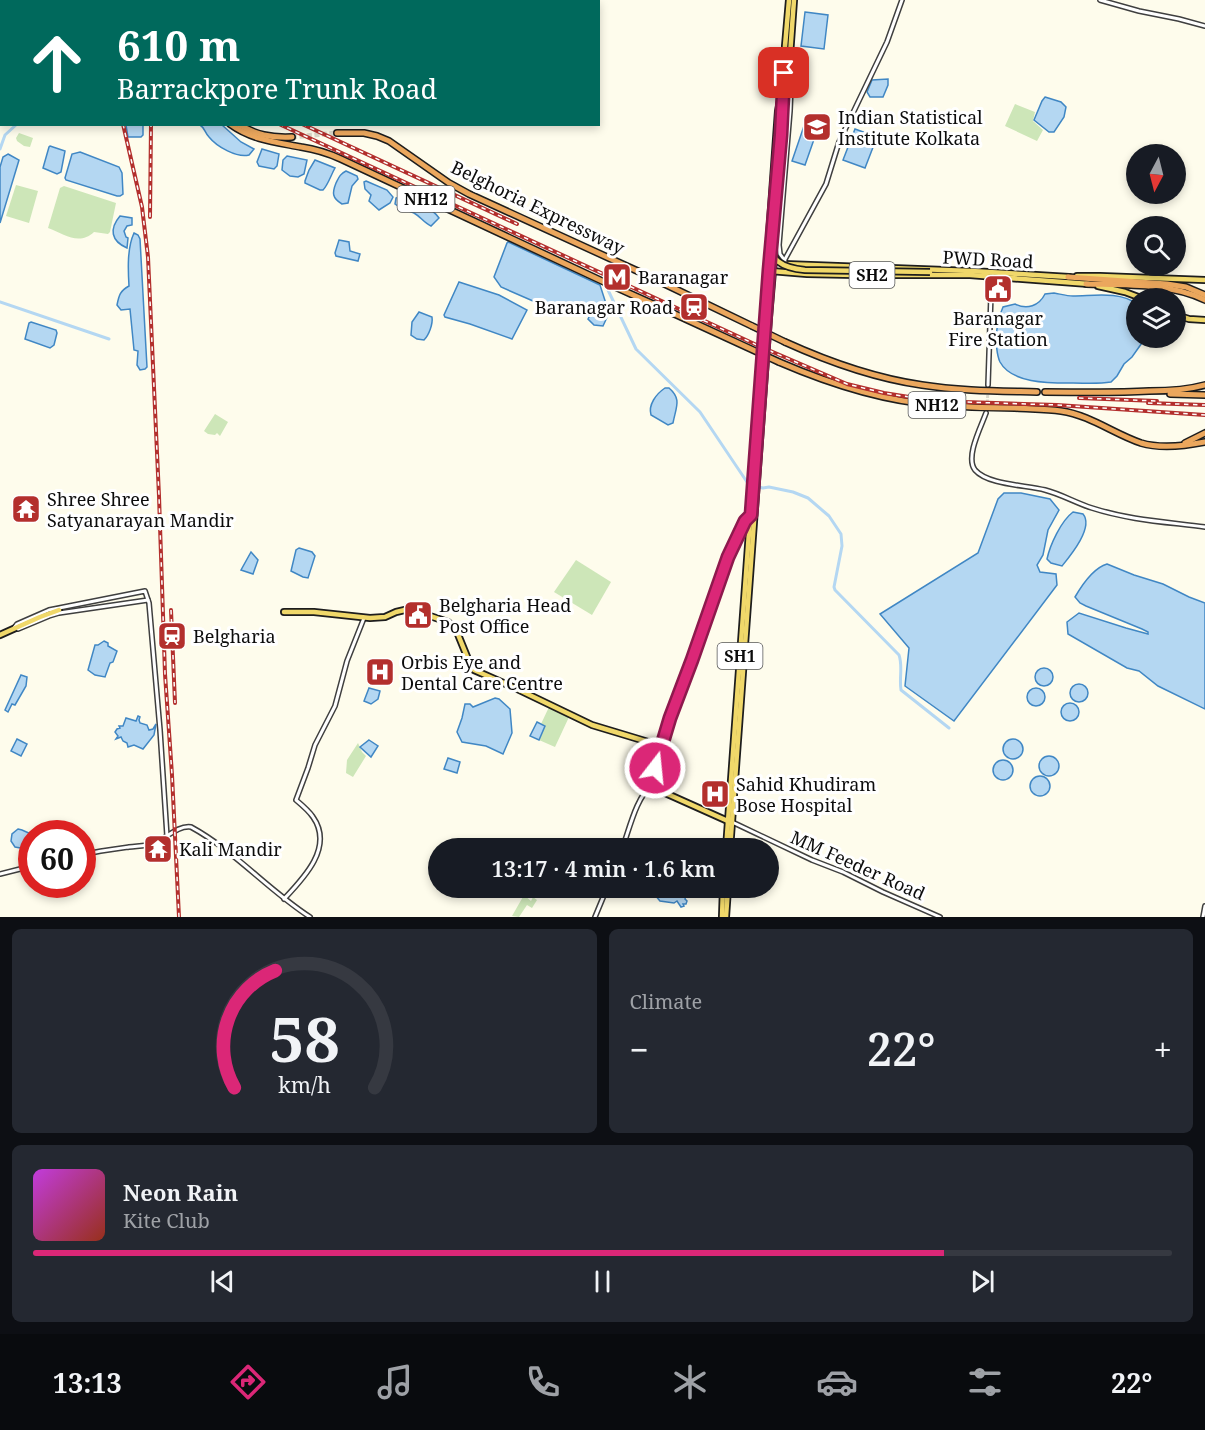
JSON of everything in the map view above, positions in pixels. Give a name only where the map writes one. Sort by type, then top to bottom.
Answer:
[{"type":"highway","name":"NH12","points":[[234,126],[266,141],[318,151],[341,159],[779,362],[827,381],[911,403],[1061,411],[1085,418],[1141,443],[1157,446],[1187,442],[1205,433]]},
{"type":"highway","name":"NH12","points":[[240,126],[245,131],[266,136],[292,137]]},
{"type":"highway","name":"Belghoria Expressway","points":[[337,133],[364,134],[389,141],[449,183],[469,194],[785,342],[844,367],[909,383],[945,388],[1037,392]]},
{"type":"highway","points":[[1068,278],[1186,287],[1205,295]]},
{"type":"highway","points":[[1086,284],[1161,288]]},
{"type":"highway","points":[[1186,293],[1205,300]]},
{"type":"highway","points":[[1045,392],[1179,390],[1205,385]]},
{"type":"highway","points":[[1124,392],[1205,395]]},
{"type":"highway","points":[[1175,445],[1205,442]]},
{"type":"main road","name":"SH1","points":[[772,263],[781,135],[784,46],[789,0]]},
{"type":"main road","name":"SH1","points":[[728,838],[794,0]]},
{"type":"main road","points":[[783,90],[778,111],[769,236],[769,245],[775,258],[788,268],[805,270],[930,272],[948,275]]},
{"type":"main road","name":"PWD Road","points":[[772,263],[1068,278],[1100,276],[1205,280]]},
{"type":"main road","name":"PWD Road","points":[[771,271],[856,275],[993,274],[1086,284],[1126,292]]},
{"type":"main road","points":[[1186,318],[1205,320]]},
{"type":"main road","points":[[284,612],[385,618],[409,609],[441,619],[455,628],[474,670],[592,725],[655,744],[661,749],[652,780],[654,788],[730,822]]},
{"type":"main road","points":[[0,635],[59,610]]},
{"type":"main road","name":"SH1","points":[[730,822],[730,838]]},
{"type":"main road","points":[[723,898],[724,917]]},
{"type":"main road","points":[[724,917],[727,898]]},
{"type":"street","points":[[784,261],[826,184],[839,142],[887,42],[902,0]]},
{"type":"street","points":[[1100,0],[1205,26]]},
{"type":"street","points":[[790,59],[792,64],[790,111],[779,245],[780,254],[790,265]]},
{"type":"street","points":[[988,385],[993,274]]},
{"type":"street","points":[[986,413],[975,444],[972,463],[983,476],[1047,490],[1092,508],[1120,516],[1205,527]]},
{"type":"street","points":[[661,749],[728,557],[745,521],[753,515]]},
{"type":"street","points":[[13,629],[17,624],[49,610],[146,591],[159,719],[167,836]]},
{"type":"street","points":[[13,629],[20,629],[59,613],[148,600]]},
{"type":"street","points":[[284,899],[311,866],[321,842],[315,820],[296,800],[315,745],[335,706],[347,661],[364,618]]},
{"type":"street","points":[[626,838],[638,805],[652,785]]},
{"type":"street","name":"MM Feeder Road","points":[[730,822],[940,917]]},
{"type":"street","points":[[96,852],[147,845],[186,826],[194,828],[310,917]]},
{"type":"street","points":[[0,874],[18,870]]},
{"type":"street","points":[[595,917],[603,898]]},
{"type":"street","points":[[1203,917],[1205,906]]},
{"type":"green space","points":[[1015,104],[1035,112],[1033,121],[1043,130],[1037,141],[1005,126]]},
{"type":"green space","points":[[19,133],[33,138],[30,147],[17,141]]},
{"type":"green space","points":[[16,185],[38,191],[29,223],[6,216]]},
{"type":"green space","points":[[64,186],[116,203],[108,234],[94,232],[83,238],[77,238],[48,228],[60,188]]},
{"type":"green space","points":[[215,414],[228,422],[220,436],[217,433],[208,434],[204,431]]},
{"type":"green space","points":[[576,560],[611,582],[592,615],[554,592]]},
{"type":"green space","points":[[549,707],[569,717],[555,747],[539,740],[545,726],[541,724]]},
{"type":"green space","points":[[358,743],[366,756],[353,777],[346,773],[347,760]]},
{"type":"green space","points":[[522,898],[537,900],[532,908],[527,905],[519,917],[512,916]]},
{"type":"water","points":[[805,12],[828,15],[824,49],[801,46]]},
{"type":"water","points":[[888,79],[883,97],[870,97],[867,92],[872,80]]},
{"type":"water","points":[[1045,97],[1061,102],[1066,107],[1064,117],[1054,132],[1049,132],[1034,120]]},
{"type":"water","points":[[805,123],[818,128],[805,165],[792,161]]},
{"type":"water","points":[[126,126],[143,126],[141,137],[128,137]]},
{"type":"water","points":[[201,126],[223,126],[241,142],[254,149],[249,155],[239,155],[228,151],[213,141]]},
{"type":"water","points":[[855,129],[877,137],[865,168],[843,160]]},
{"type":"water","points":[[50,146],[65,151],[61,172],[57,174],[43,168]]},
{"type":"water","points":[[262,149],[279,154],[277,166],[274,169],[259,166],[257,162]]},
{"type":"water","points":[[80,152],[119,167],[122,173],[123,194],[117,196],[66,180],[72,154]]},
{"type":"water","points":[[8,154],[19,160],[0,223],[0,167],[3,157]]},
{"type":"water","points":[[287,156],[307,160],[304,174],[298,177],[290,176],[282,170],[283,160]]},
{"type":"water","points":[[315,160],[335,168],[323,190],[305,183]]},
{"type":"water","points":[[346,171],[357,176],[358,179],[352,186],[348,203],[342,204],[336,200],[334,192],[339,177]]},
{"type":"water","points":[[364,182],[387,190],[393,197],[390,203],[379,210],[369,201],[371,195],[365,189]]},
{"type":"water","points":[[399,197],[426,207],[439,218],[431,226],[429,225],[414,213],[395,204],[396,198]]},
{"type":"water","points":[[120,216],[132,218],[132,225],[127,226],[124,231],[128,238],[127,248],[118,242],[113,234],[114,225]]},
{"type":"water","points":[[134,233],[140,239],[147,367],[140,370],[137,365],[138,351],[134,350],[130,309],[121,310],[117,305],[120,294],[129,286],[129,252]]},
{"type":"water","points":[[339,240],[349,242],[350,251],[360,254],[358,261],[336,256]]},
{"type":"water","points":[[508,242],[600,285],[609,313],[603,326],[594,325],[588,319],[586,312],[574,316],[501,287],[494,277]]},
{"type":"water","points":[[459,282],[499,295],[527,310],[512,339],[445,317]]},
{"type":"water","points":[[1045,294],[1098,295],[1126,298],[1126,348],[1138,348],[1111,382],[1033,381],[1013,375],[1000,362],[996,338],[1003,307],[1015,304],[1024,307],[1032,306]]},
{"type":"water","points":[[419,312],[432,317],[428,335],[424,340],[411,335],[412,322]]},
{"type":"water","points":[[31,322],[56,330],[54,345],[50,348],[25,339]]},
{"type":"water","points":[[665,388],[673,392],[677,400],[673,423],[668,425],[651,415],[650,411],[654,400]]},
{"type":"water","points":[[1004,493],[1021,493],[1050,499],[1059,510],[1048,530],[1043,555],[1037,565],[1040,572],[1056,574],[1057,585],[954,721],[905,686],[909,648],[880,614],[978,553],[998,499]]},
{"type":"water","points":[[1073,512],[1083,514],[1086,520],[1084,533],[1062,566],[1051,563],[1047,559],[1053,540],[1064,521]]},
{"type":"water","points":[[299,548],[312,552],[315,556],[308,578],[291,571],[296,550]]},
{"type":"water","points":[[251,552],[258,560],[253,574],[241,570]]},
{"type":"water","points":[[1107,564],[1163,584],[1205,603],[1205,709],[1158,686],[1139,671],[1127,668],[1068,634],[1067,622],[1079,613],[1148,634],[1142,629],[1080,603],[1075,597],[1093,573]]},
{"type":"water","points":[[104,641],[117,651],[105,677],[95,675],[88,670],[95,645]]},
{"type":"water","points":[[1044,668],[1050,671],[1053,677],[1050,683],[1044,686],[1038,683],[1035,677],[1038,671]]},
{"type":"water","points":[[21,675],[27,677],[26,686],[8,712],[5,710]]},
{"type":"water","points":[[1075,684],[1083,684],[1088,689],[1086,700],[1075,702],[1070,697],[1070,689]]},
{"type":"water","points":[[369,688],[380,691],[378,699],[371,704],[364,701]]},
{"type":"water","points":[[1032,688],[1040,688],[1045,693],[1043,704],[1032,706],[1027,701],[1027,693]]},
{"type":"water","points":[[495,698],[510,709],[512,733],[503,754],[486,746],[462,742],[457,732],[465,704],[473,707]]},
{"type":"water","points":[[1066,703],[1074,703],[1079,708],[1077,719],[1066,721],[1061,716],[1061,708]]},
{"type":"water","points":[[138,716],[140,723],[147,725],[149,730],[153,729],[156,724],[154,735],[143,749],[134,745],[128,747],[121,737],[116,739],[118,736],[115,732],[120,728],[119,726],[123,726],[126,718],[136,721]]},
{"type":"water","points":[[537,722],[545,726],[539,740],[530,736]]},
{"type":"water","points":[[17,739],[27,744],[21,756],[11,751]]},
{"type":"water","points":[[1013,739],[1020,742],[1023,749],[1020,756],[1013,759],[1006,756],[1003,749],[1006,742]]},
{"type":"water","points":[[369,740],[378,746],[371,757],[360,747]]},
{"type":"water","points":[[1049,756],[1056,759],[1059,766],[1056,773],[1049,776],[1042,773],[1039,766],[1042,759]]},
{"type":"water","points":[[448,758],[460,762],[457,773],[444,769]]},
{"type":"water","points":[[999,760],[1007,760],[1013,766],[1013,774],[1007,780],[999,780],[993,774],[993,766]]},
{"type":"water","points":[[1040,776],[1047,779],[1050,786],[1047,793],[1040,796],[1033,793],[1030,786],[1033,779]]},
{"type":"water","points":[[18,829],[18,848],[11,841],[12,834]]},
{"type":"water","points":[[658,898],[685,898],[687,901],[681,907],[677,901],[674,903],[660,901]]},
{"type":"waterway","points":[[0,149],[5,135],[15,126]]},
{"type":"waterway","points":[[608,290],[636,349],[700,412],[749,485],[793,492],[808,498],[829,516],[841,534],[842,546],[835,590],[899,655],[901,690],[949,728]]},
{"type":"waterway","points":[[0,302],[109,339]]},
{"type":"tunnel","points":[[292,137],[337,133]]},
{"type":"tunnel","points":[[987,407],[988,390]]},
{"type":"railway","points":[[123,126],[142,207],[148,257],[165,674],[179,917]]},
{"type":"railway","points":[[150,217],[151,126]]},
{"type":"railway","points":[[283,126],[761,347],[847,384],[934,401],[1057,405],[1205,415]]},
{"type":"railway","points":[[306,126],[517,224]]},
{"type":"railway","points":[[1079,398],[1157,401]]},
{"type":"railway","points":[[1148,403],[1205,405]]},
{"type":"railway","points":[[171,610],[175,703]]},
{"type":"place","name":"Indian Statistical Institute Kolkata","points":[[817,127]]},
{"type":"place","name":"Baranagar","points":[[617,277]]},
{"type":"place","name":"Baranagar Fire Station","points":[[998,289]]},
{"type":"place","name":"Baranagar Road","points":[[694,307]]},
{"type":"place","name":"Shree Shree Satyanarayan Mandir","points":[[26,509]]},
{"type":"place","name":"Belgharia Head Post Office","points":[[418,615]]},
{"type":"place","name":"Belgharia","points":[[172,636]]},
{"type":"place","name":"Orbis Eye and Dental Care Centre","points":[[380,672]]},
{"type":"place","name":"Sahid Khudiram Bose Hospital","points":[[715,794]]},
{"type":"place","name":"Kali Mandir","points":[[158,849]]},
{"type":"route","points":[[655,768],[670,718],[728,557],[745,521],[751,515],[784,73]]}]
